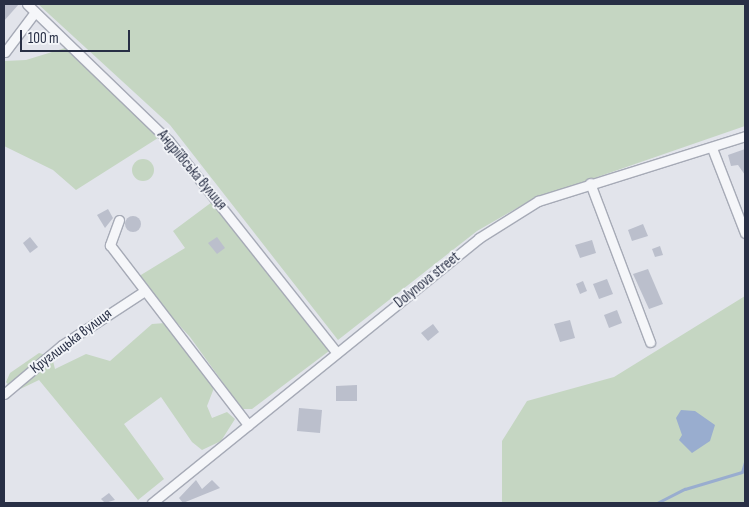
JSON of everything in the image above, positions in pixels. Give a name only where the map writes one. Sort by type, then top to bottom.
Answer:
[{"type":"street","name":"Андріївська вулиця","points":[[27,4],[169,141],[337,353]]},
{"type":"street","points":[[5,52],[35,12]]},
{"type":"street","name":"Dolynova street","points":[[152,503],[479,238],[538,201],[590,183],[712,148],[745,136]]},
{"type":"street","points":[[712,148],[745,233]]},
{"type":"street","points":[[590,183],[650,342]]},
{"type":"street","points":[[119,220],[110,245],[143,292],[248,425]]},
{"type":"street","name":"Круглицька вулиця","points":[[4,394],[62,345],[143,292]]},
{"type":"green space","points":[[38,4],[745,4],[745,126],[531,200],[477,231],[338,340],[170,125]]},
{"type":"green space","points":[[65,48],[106,81],[158,138],[76,190],[53,170],[4,146],[4,61],[26,60]]},
{"type":"green space","points":[[139,159],[147,159],[154,166],[154,174],[147,181],[139,181],[132,174],[132,166]]},
{"type":"green space","points":[[212,202],[329,351],[252,409],[242,409],[190,337],[136,278],[185,248],[173,231]]},
{"type":"green space","points":[[745,296],[745,503],[502,503],[502,441],[527,401],[614,377]]},
{"type":"green space","points":[[165,323],[214,388],[207,406],[212,418],[227,412],[235,419],[221,441],[202,450],[192,442],[161,397],[124,424],[164,479],[138,500],[39,380],[14,392],[6,382],[10,373],[39,353],[52,357],[55,369],[86,354],[110,361],[152,324]]},
{"type":"water","points":[[681,410],[695,411],[715,425],[710,441],[692,453],[679,440],[682,435],[676,418]]},
{"type":"building","points":[[4,4],[19,4],[4,21]]},
{"type":"building","points":[[745,149],[745,175],[738,165],[731,166],[728,155]]},
{"type":"building","points":[[108,209],[113,218],[105,228],[97,215]]},
{"type":"building","points":[[133,216],[139,218],[141,224],[139,230],[133,232],[127,230],[125,224],[127,218]]},
{"type":"building","points":[[643,224],[648,236],[632,241],[628,230]]},
{"type":"building","points":[[30,237],[38,247],[30,253],[23,243]]},
{"type":"building","points":[[217,237],[225,248],[217,254],[208,243]]},
{"type":"building","points":[[592,240],[596,253],[580,258],[575,245]]},
{"type":"building","points":[[660,246],[663,255],[655,257],[652,249]]},
{"type":"building","points":[[648,269],[663,304],[649,309],[633,274]]},
{"type":"building","points":[[607,279],[613,294],[599,299],[593,284]]},
{"type":"building","points":[[583,281],[587,291],[580,294],[576,284]]},
{"type":"building","points":[[617,310],[622,323],[609,328],[604,315]]},
{"type":"building","points":[[570,320],[575,338],[560,342],[554,324]]},
{"type":"building","points":[[433,324],[439,332],[428,341],[421,333]]},
{"type":"building","points":[[357,385],[357,401],[336,401],[336,386]]},
{"type":"building","points":[[299,408],[322,410],[320,433],[297,431]]},
{"type":"building","points":[[196,480],[202,489],[212,480],[220,488],[183,503],[179,498]]},
{"type":"building","points":[[109,493],[115,500],[105,503],[101,499]]},
{"type":"waterway","points":[[657,503],[685,489],[742,472],[745,462]]}]
